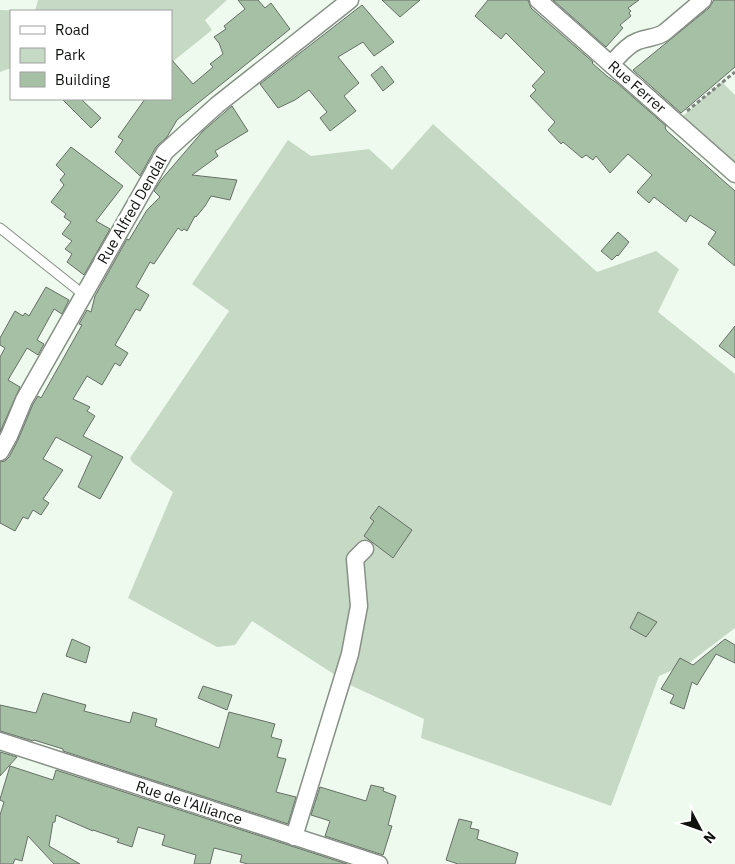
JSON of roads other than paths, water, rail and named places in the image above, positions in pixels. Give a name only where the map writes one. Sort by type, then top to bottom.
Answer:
[{"type":"street","name":"Rue Alfred Dendal","points":[[0,452],[24,400],[165,152],[217,105],[350,0]]},
{"type":"street","name":"Rue Ferrer","points":[[538,0],[735,174]]},
{"type":"street","points":[[611,64],[624,50],[636,42],[660,36],[703,0]]},
{"type":"street","points":[[294,837],[350,654],[359,606],[355,559],[365,549]]},
{"type":"street","name":"Rue de l'Alliance","points":[[0,741],[379,864]]},
{"type":"lane","points":[[0,228],[84,295]]}]
